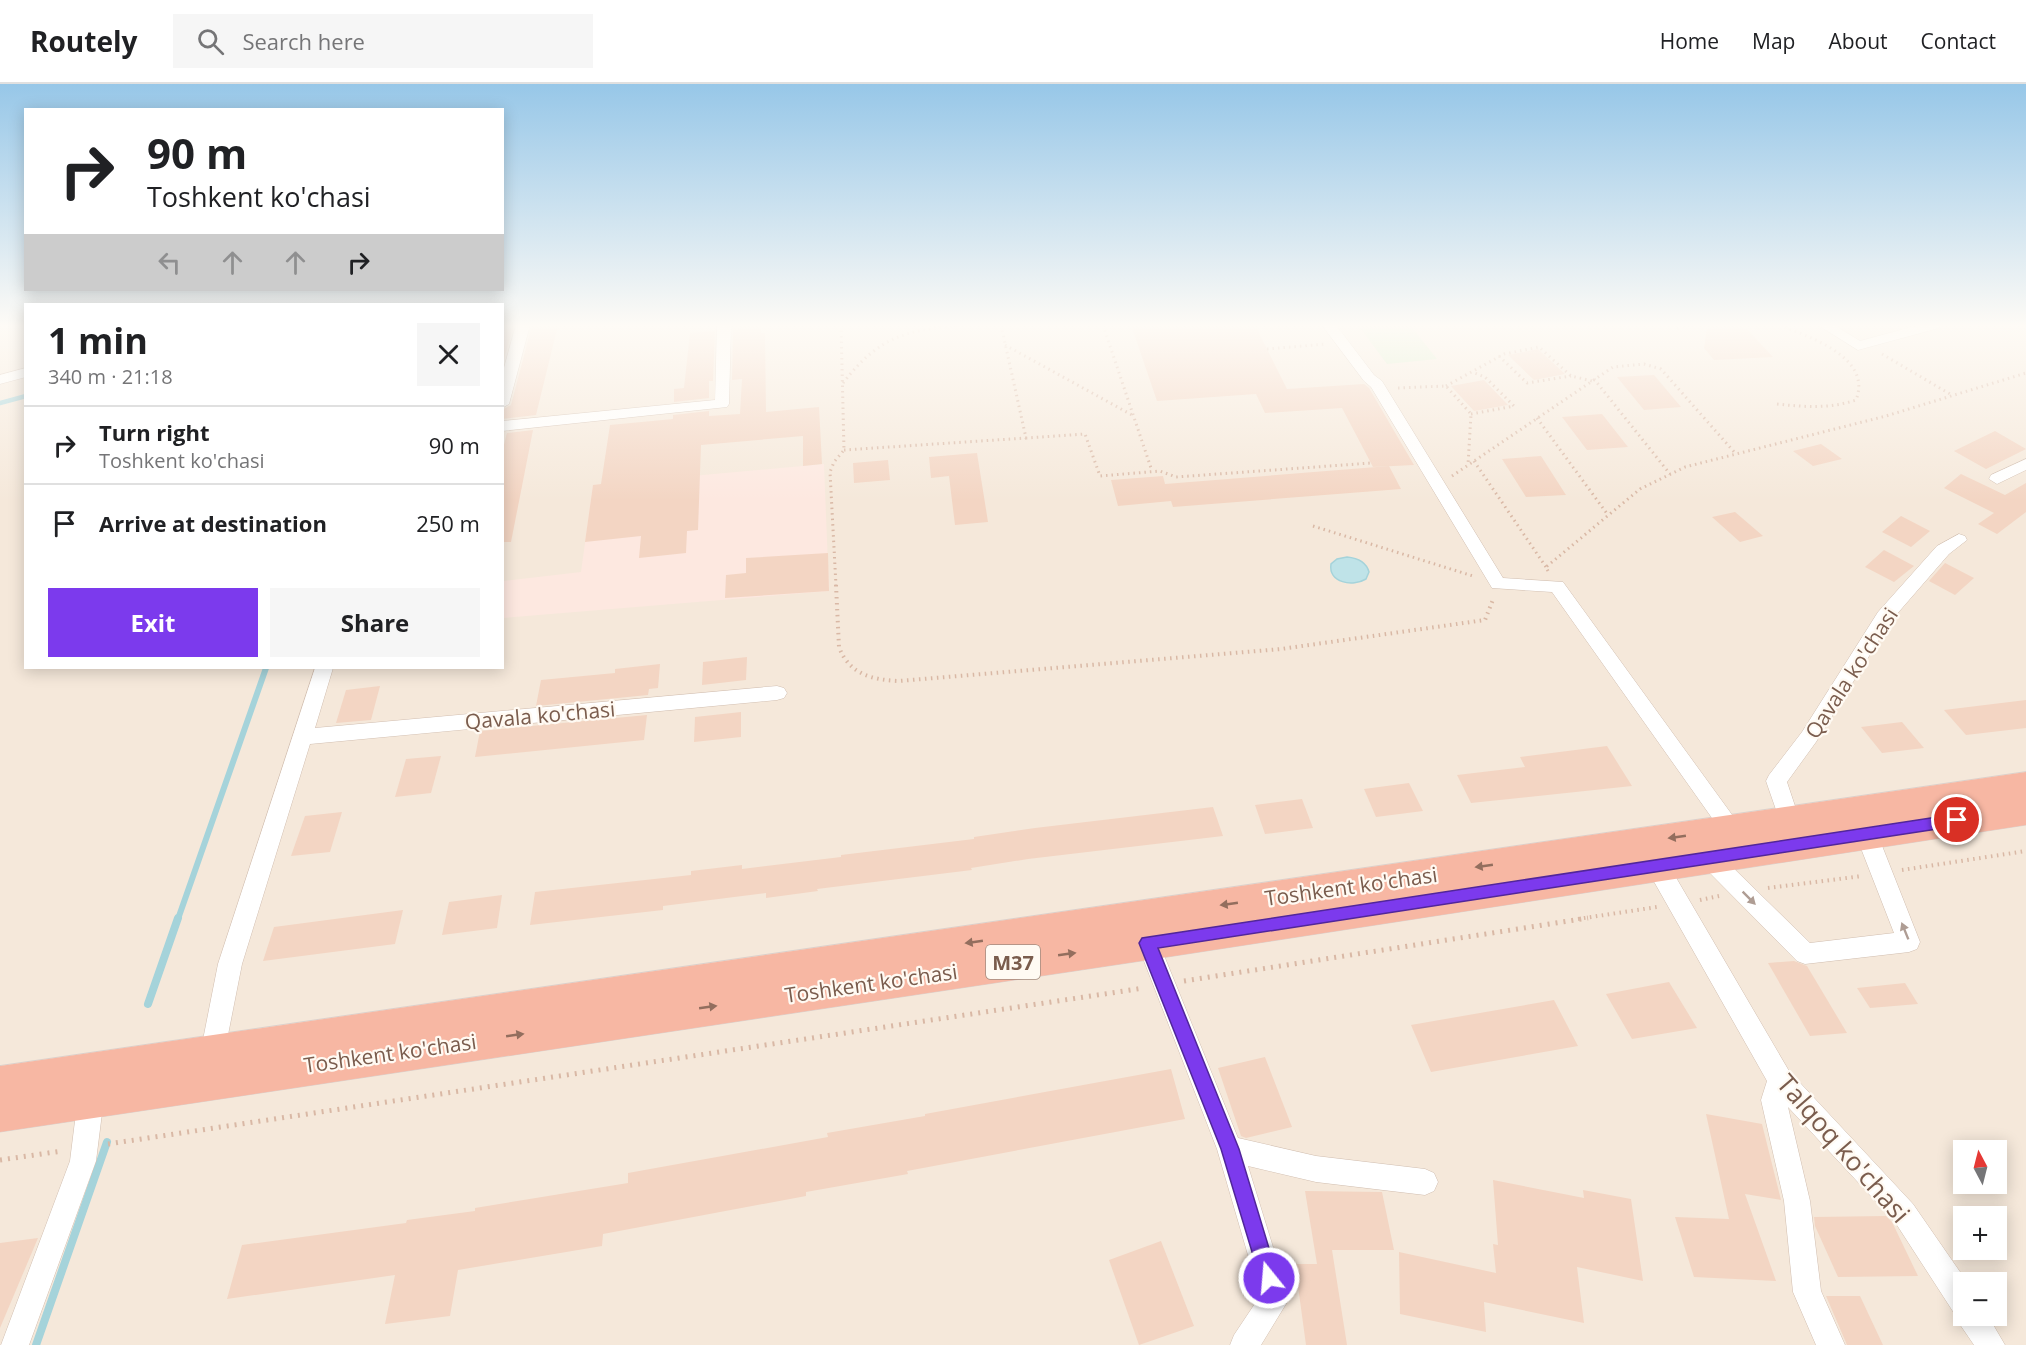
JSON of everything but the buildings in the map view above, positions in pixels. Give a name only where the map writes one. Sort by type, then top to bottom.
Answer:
[{"type":"highway","name":"Toshkent ko'chasi","points":[[0,1111],[1148,943],[1656,864],[1789,821],[2026,786]]},
{"type":"highway","name":"Toshkent ko'chasi","points":[[0,1086],[1719,843],[1866,833],[2026,810]]},
{"type":"street","points":[[504,426],[722,404],[723,384]]},
{"type":"street","points":[[1374,384],[1381,390],[1498,584],[1557,586],[1719,843],[1743,892],[1805,954],[1909,942],[1866,833]]},
{"type":"street","points":[[1997,479],[2026,464]]},
{"type":"street","name":"Qavala ko'chasi","points":[[1789,821],[1776,781],[1809,737],[1884,617],[1943,550],[1959,540]]},
{"type":"street","points":[[212,1055],[230,964],[324,669]]},
{"type":"street","name":"Qavala ko'chasi","points":[[302,737],[777,693]]},
{"type":"street","name":"Talqoq ko'chasi","points":[[1656,864],[1780,1080],[1904,1213],[1953,1286]]},
{"type":"street","points":[[1148,943],[1230,1149],[1275,1299],[1244,1345]]},
{"type":"street","points":[[1780,1080],[1774,1100],[1797,1201],[1807,1292],[1831,1345]]},
{"type":"street","points":[[15,1345],[83,1161],[91,1097]]},
{"type":"street","points":[[1230,1149],[1316,1169],[1425,1182]]},
{"type":"street","points":[[1978,1326],[1991,1345]]},
{"type":"path","points":[[843,384],[844,450],[834,462],[830,472],[839,647],[842,659],[863,676],[881,681],[1281,650],[1485,620],[1498,584],[1313,526]]},
{"type":"path","points":[[1013,384],[1026,438]]},
{"type":"path","points":[[1075,384],[1134,416]]},
{"type":"path","points":[[1123,384],[1152,471]]},
{"type":"path","points":[[1381,390],[1446,386],[1450,384]]},
{"type":"path","points":[[1471,414],[1514,406],[1492,384]]},
{"type":"path","points":[[1439,485],[1587,384]]},
{"type":"path","points":[[1596,384],[1670,474]]},
{"type":"path","points":[[1674,384],[1736,454]]},
{"type":"path","points":[[1777,404],[1814,408],[1839,407],[1856,400],[1861,384]]},
{"type":"path","points":[[1932,384],[1951,395]]},
{"type":"path","points":[[1546,567],[1640,489],[1685,467],[1886,416],[1989,384]]},
{"type":"path","points":[[1446,386],[1471,414],[1468,466]]},
{"type":"path","points":[[1537,418],[1608,515]]},
{"type":"path","points":[[844,450],[1085,434],[1100,476],[1160,471],[1176,477],[1371,463]]},
{"type":"path","points":[[1474,461],[1557,586]]},
{"type":"path","points":[[0,1160],[1164,985],[1743,892],[2026,851]]},
{"type":"shaded area","points":[[0,384],[24,384],[24,669],[504,669],[504,384],[2026,384],[2026,1345],[0,1345]]},
{"type":"shaded area","points":[[824,464],[829,591],[504,618],[504,581],[581,572],[593,485]]},
{"type":"water","points":[[1347,557],[1358,559],[1366,565],[1369,572],[1366,579],[1348,583],[1342,582],[1333,575],[1331,564],[1337,559]]},
{"type":"waterway","points":[[0,403],[24,397]]},
{"type":"waterway","points":[[178,919],[266,669]]},
{"type":"waterway","points":[[148,1004],[178,918]]},
{"type":"waterway","points":[[36,1345],[107,1142]]},
{"type":"route","points":[[1269,1278],[1230,1149],[1148,943],[1957,820]]}]
